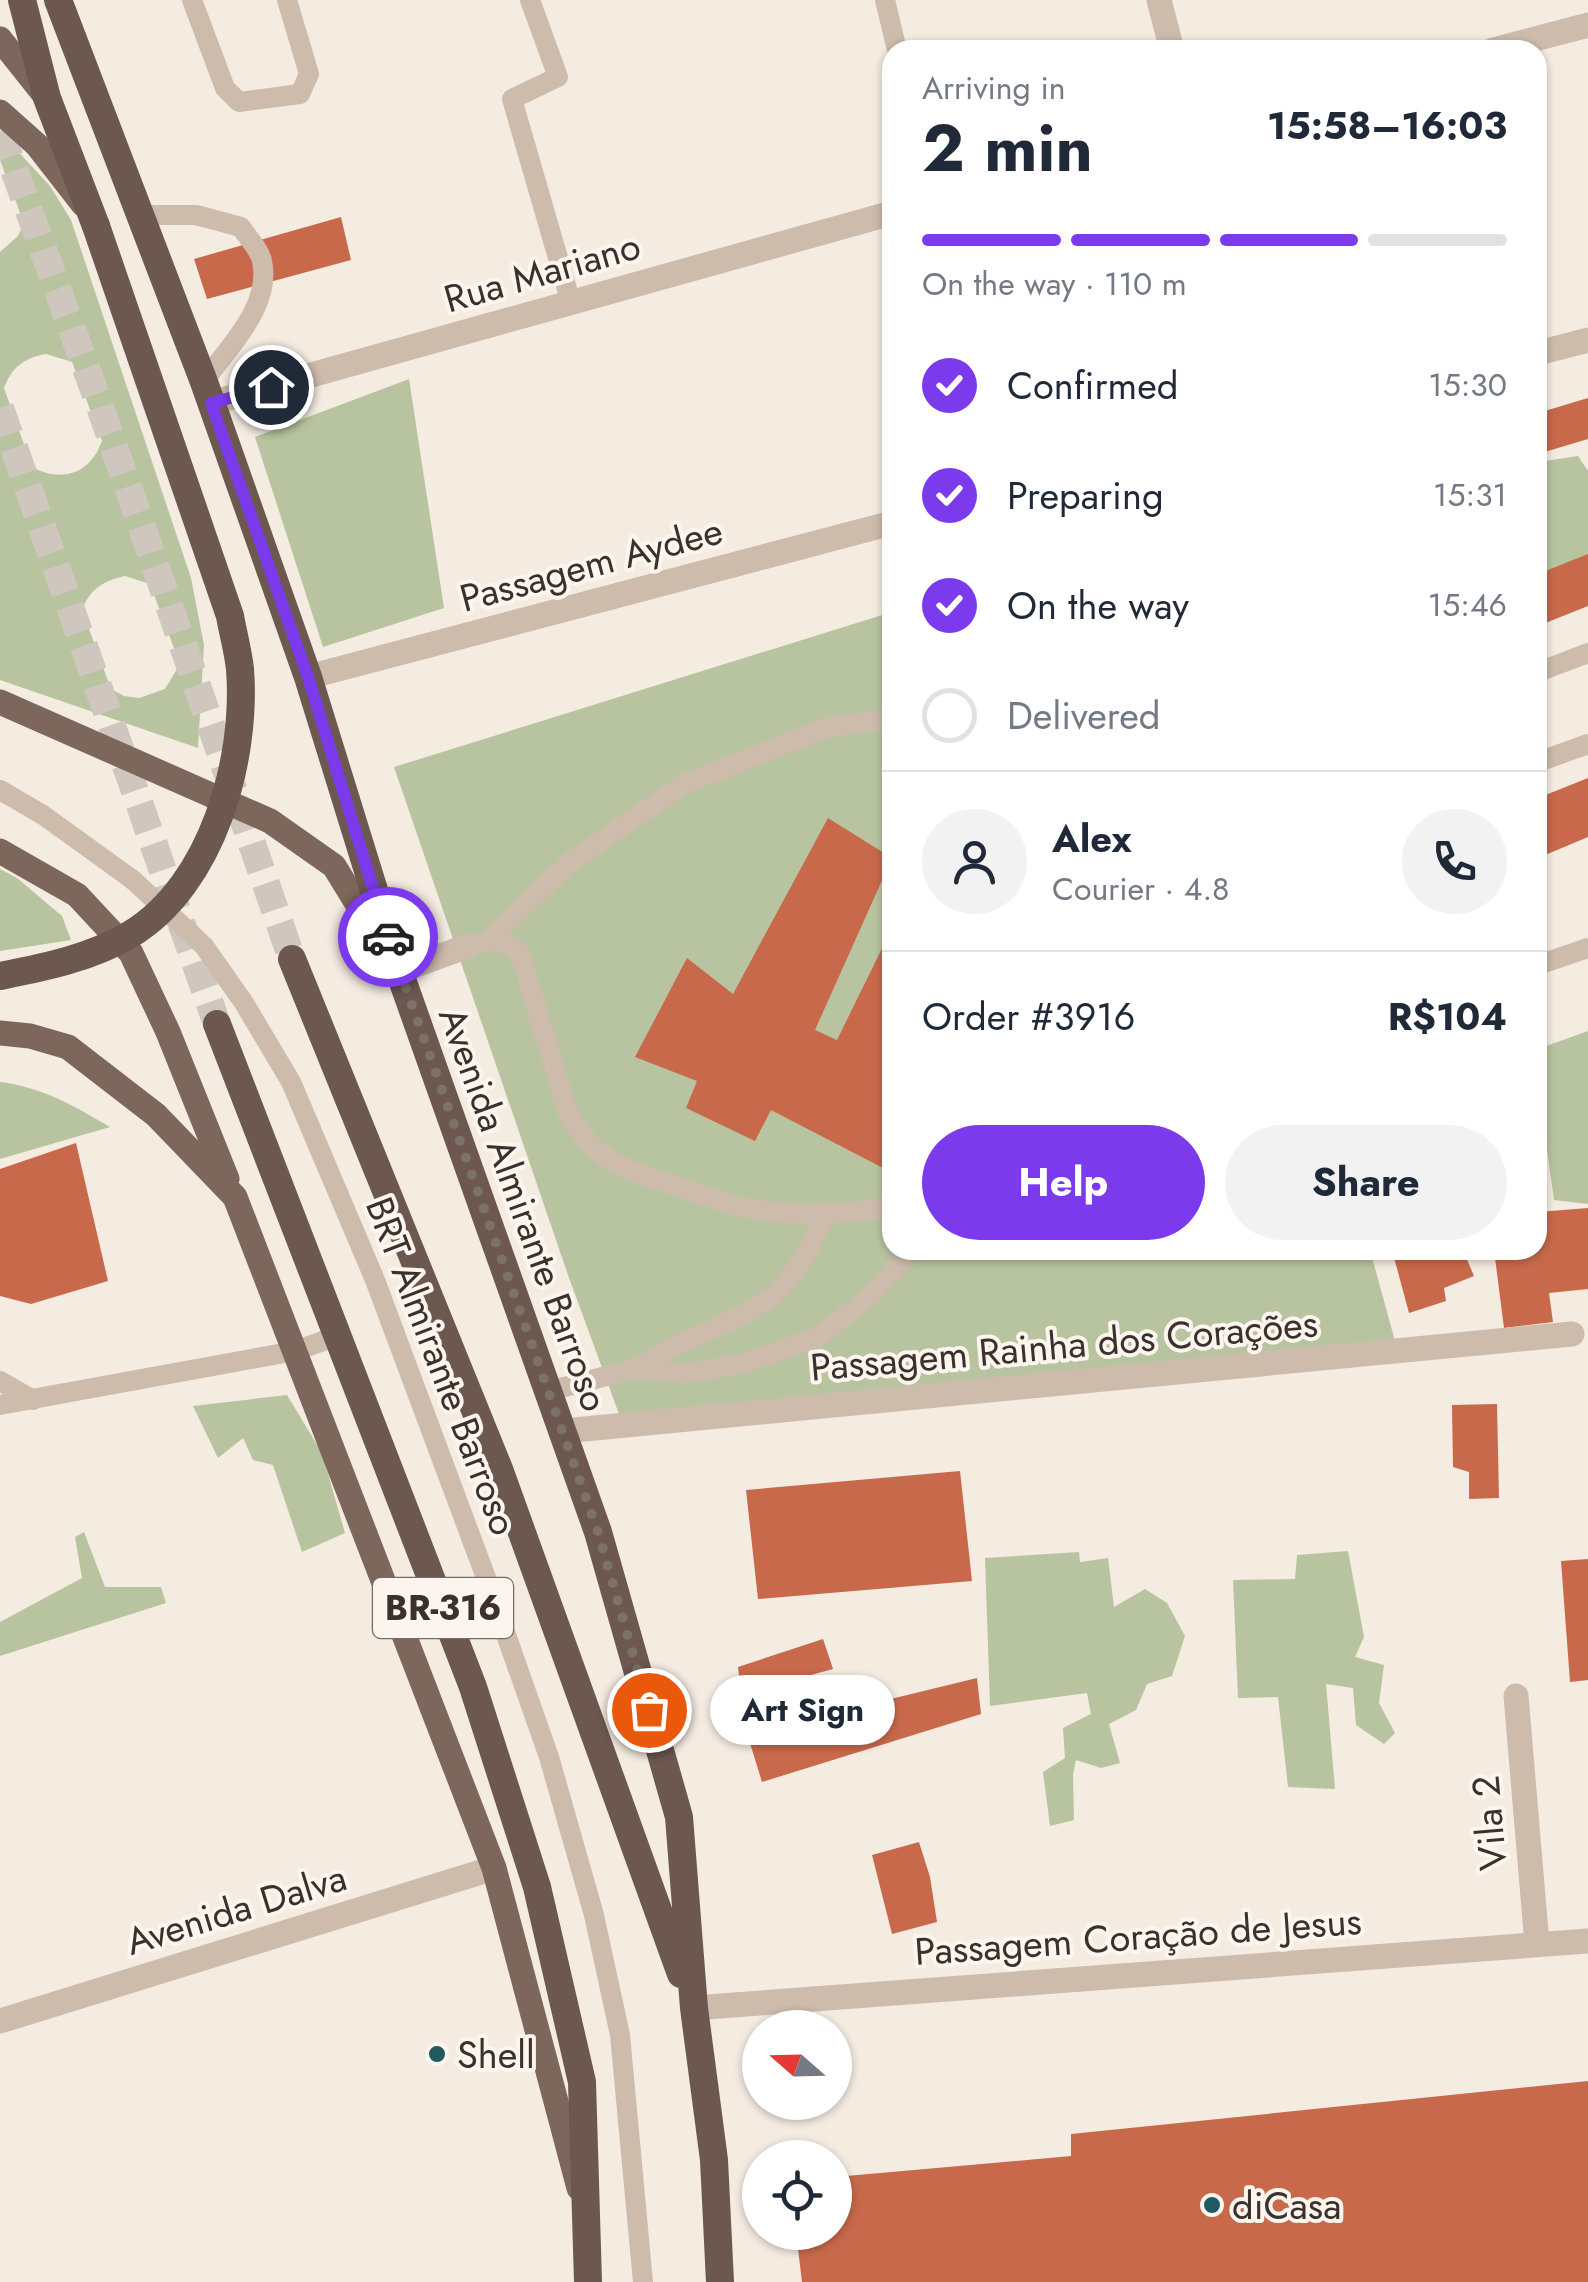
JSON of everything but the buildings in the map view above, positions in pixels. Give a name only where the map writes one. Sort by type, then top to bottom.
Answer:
[{"type":"highway","points":[[0,976],[56,965],[96,951],[132,933],[158,912],[180,888],[214,831],[239,738],[240,667],[230,616],[48,98],[22,0]]},
{"type":"highway","name":"Avenida Almirante Barroso","points":[[58,0],[208,393],[308,677],[399,972],[598,1532],[679,1816],[694,2008],[714,2160],[720,2282]]},
{"type":"highway","name":"Avenida Almirante Barroso","points":[[292,959],[499,1469],[694,2008]]},
{"type":"highway","name":"BR-316","points":[[217,1024],[474,1687],[537,1887],[582,2082],[588,2282]]},
{"type":"main road","points":[[0,39],[48,98]]},
{"type":"main road","points":[[0,112],[37,145],[94,221]]},
{"type":"main road","points":[[0,702],[270,821],[334,866],[399,972]]},
{"type":"main road","points":[[0,851],[77,896],[131,954],[168,1032],[494,1868],[586,2212]]},
{"type":"main road","points":[[0,1033],[30,1036],[68,1048],[156,1115],[235,1197]]},
{"type":"street","points":[[1159,0],[1169,40]]},
{"type":"street","points":[[1530,40],[1588,25]]},
{"type":"street","name":"Rua Mariano","points":[[208,393],[571,303],[882,216]]},
{"type":"street","points":[[1547,351],[1588,340]]},
{"type":"street","name":"Passagem Aydee","points":[[308,677],[882,526]]},
{"type":"street","points":[[399,972],[477,944]]},
{"type":"street","name":"Passagem Rainha dos Corações","points":[[564,1431],[1572,1334]]},
{"type":"street","name":"Vila 2","points":[[1516,1696],[1537,1944]]},
{"type":"street","name":"Avenida Dalva","points":[[0,2020],[494,1868]]},
{"type":"street","name":"Passagem Coração de Jesus","points":[[694,2008],[1588,1940]]},
{"type":"lane","points":[[192,0],[225,88],[239,102],[300,94],[310,74],[287,0]]},
{"type":"lane","points":[[530,0],[558,77],[512,99],[571,303]]},
{"type":"lane","points":[[885,0],[895,40]]},
{"type":"lane","points":[[140,215],[196,215],[241,227],[262,260],[261,297],[208,393]]},
{"type":"lane","points":[[1547,669],[1588,653]]},
{"type":"lane","points":[[477,944],[570,862],[684,784],[826,728],[882,720]]},
{"type":"lane","points":[[1547,759],[1588,744]]},
{"type":"lane","name":"BRT Almirante Barroso","points":[[0,790],[43,815],[133,880],[204,946],[291,1082],[375,1280],[549,1758],[594,1914],[620,2035],[644,2282]]},
{"type":"lane","points":[[477,944],[500,940],[512,944],[520,953],[568,1112],[580,1136],[598,1154],[625,1170],[746,1208],[825,1214],[882,1208]]},
{"type":"lane","points":[[1547,962],[1588,948]]},
{"type":"lane","points":[[550,1390],[637,1368],[746,1314],[774,1295],[811,1246],[825,1214]]},
{"type":"lane","points":[[637,1368],[686,1373],[742,1364],[818,1337],[870,1296],[903,1260]]},
{"type":"lane","points":[[0,1405],[294,1351],[337,1336]]},
{"type":"lane","points":[[0,1381],[33,1400]]},
{"type":"green space","points":[[0,132],[50,186],[71,220],[191,578],[204,645],[198,748],[0,680],[0,252],[18,236],[24,223],[0,160]],"holes":[[[46,354],[72,362],[102,441],[90,461],[64,475],[32,467],[4,388],[20,365]],[[125,576],[150,584],[180,664],[165,689],[139,698],[111,689],[82,610],[98,587]]]},
{"type":"green space","points":[[409,379],[444,608],[323,647],[255,437]]},
{"type":"green space","points":[[1578,456],[1588,471],[1588,556],[1547,571],[1547,461]]},
{"type":"green space","points":[[882,615],[882,1260],[1373,1260],[1395,1341],[619,1414],[394,767]]},
{"type":"green space","points":[[0,869],[17,878],[62,916],[71,940],[0,951]]},
{"type":"green space","points":[[1588,1031],[1588,1204],[1554,1200],[1547,1150],[1547,1046]]},
{"type":"green space","points":[[0,1082],[44,1093],[110,1127],[0,1159]]},
{"type":"green space","points":[[287,1395],[322,1453],[345,1533],[302,1552],[273,1465],[253,1460],[243,1438],[218,1458],[193,1406]]},
{"type":"green space","points":[[84,1532],[105,1587],[161,1587],[166,1603],[0,1656],[0,1622],[82,1578],[75,1537]]},
{"type":"green space","points":[[1348,1551],[1364,1637],[1355,1657],[1384,1665],[1379,1703],[1395,1733],[1384,1744],[1356,1725],[1353,1688],[1326,1684],[1335,1789],[1288,1787],[1278,1697],[1238,1698],[1233,1580],[1295,1579],[1297,1555]]},
{"type":"green space","points":[[1079,1552],[1080,1562],[1108,1558],[1114,1607],[1145,1589],[1167,1603],[1185,1636],[1172,1676],[1147,1684],[1136,1710],[1109,1724],[1120,1763],[1101,1768],[1076,1760],[1074,1820],[1050,1826],[1043,1772],[1065,1758],[1063,1728],[1091,1714],[1087,1693],[990,1706],[985,1558]]},
{"type":"tunnel","points":[[0,131],[292,959]]},
{"type":"tunnel","points":[[0,408],[217,1024]]},
{"type":"way so far","points":[[388,937],[564,1431],[598,1532],[649,1710]]},
{"type":"place","name":"Art Sign","points":[[649,1710]]},
{"type":"place","name":"Shell","points":[[437,2054]]},
{"type":"place","name":"diCasa","points":[[1212,2205]]},
{"type":"route","points":[[271,387],[211,403],[308,677],[388,937]]}]
